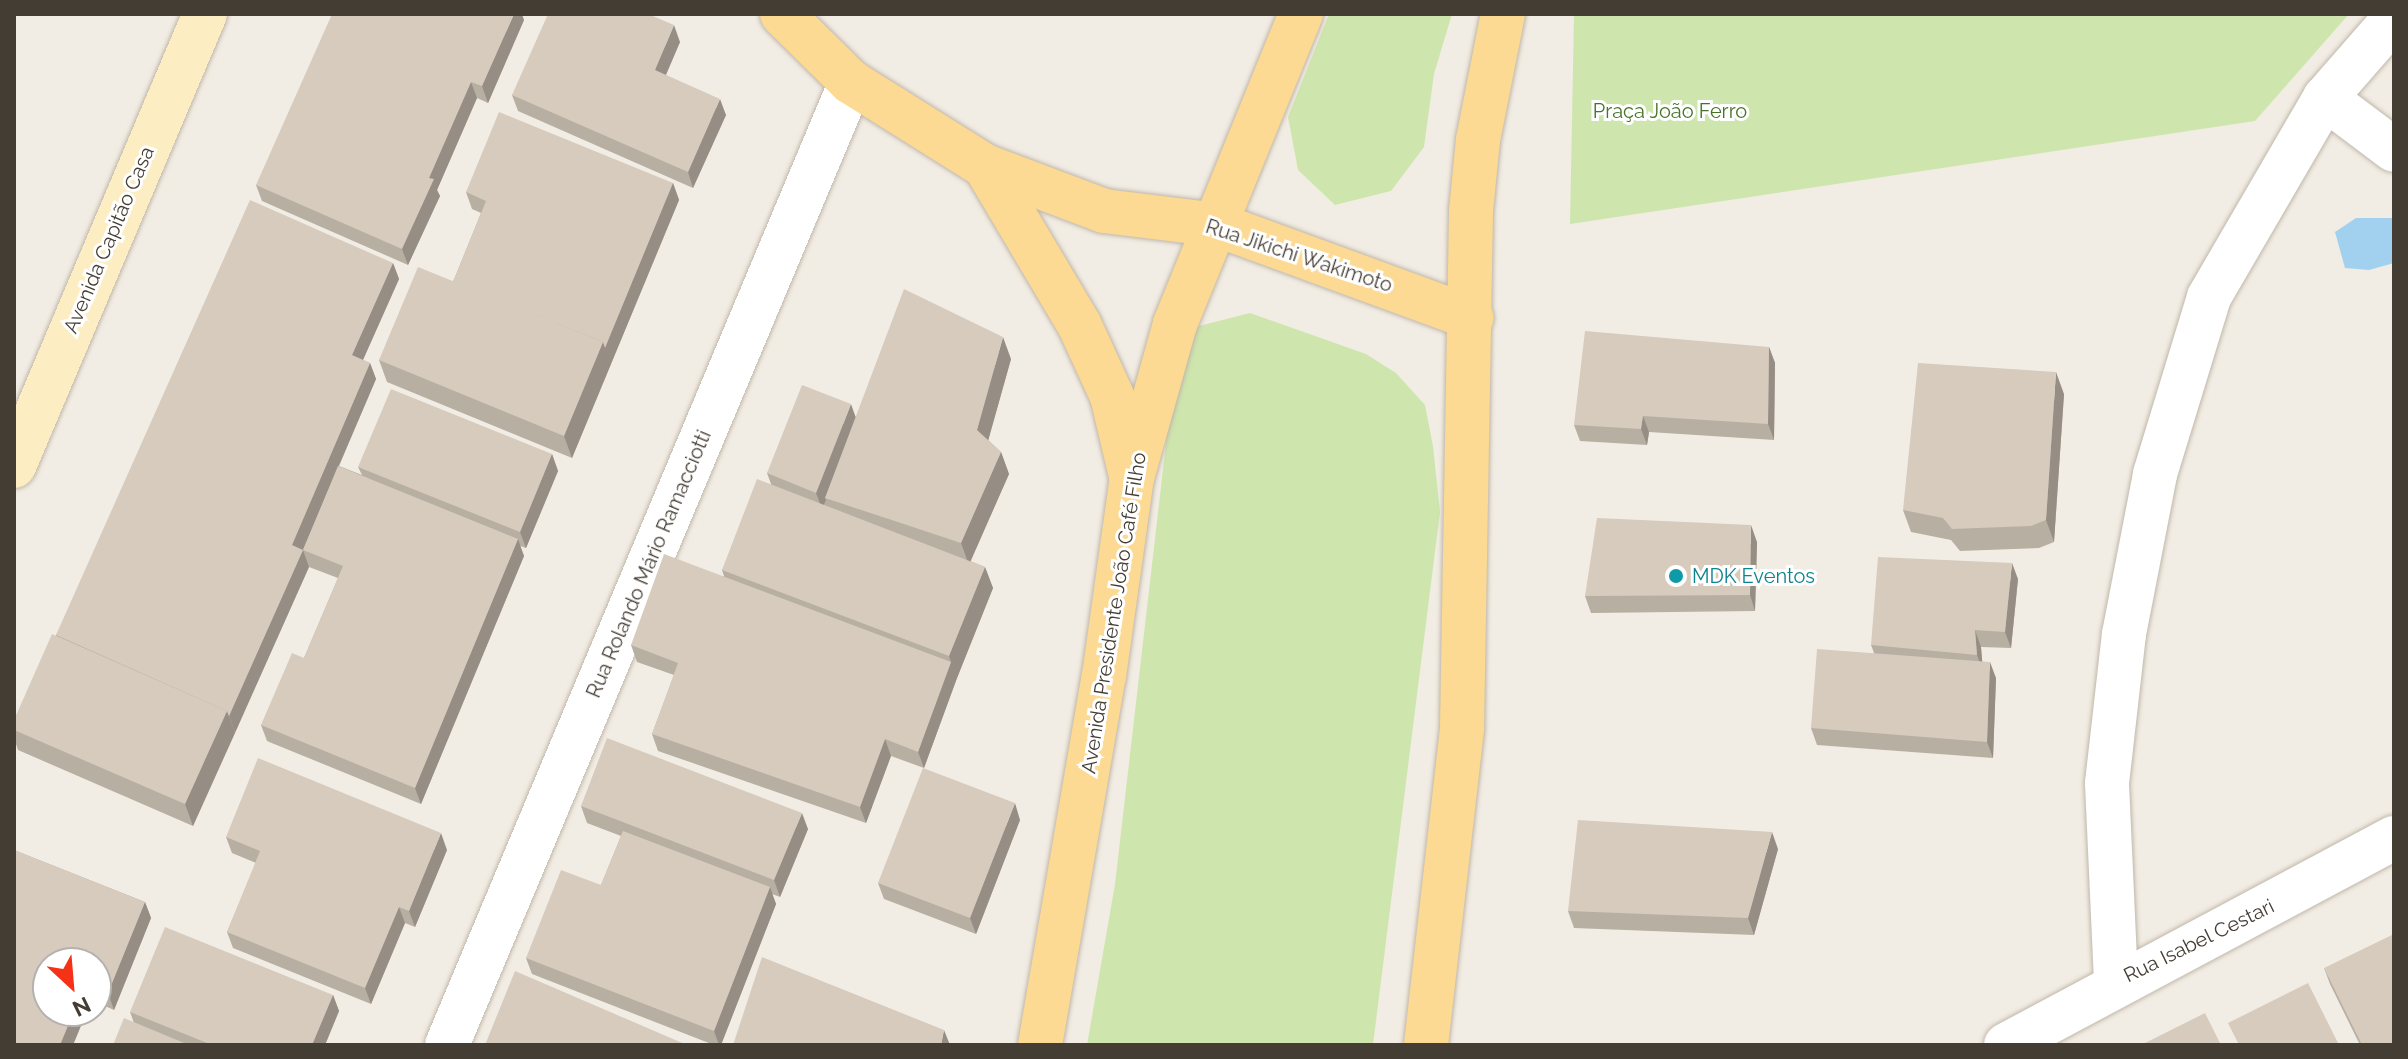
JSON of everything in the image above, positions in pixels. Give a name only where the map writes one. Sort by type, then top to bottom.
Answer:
[{"type":"main road","name":"Avenida Capitão Casa","points":[[14,466],[205,14]]},
{"type":"main road","name":"Rua Jikichi Wakimoto","points":[[782,14],[851,82],[985,166],[1104,211],[1218,225],[1472,318]]},
{"type":"main road","name":"Avenida Presidente João Café Filho","points":[[1040,1045],[1104,676],[1132,478],[1175,324],[1218,225],[1301,14]]},
{"type":"main road","points":[[1426,1045],[1462,728],[1472,318],[1471,211],[1478,140],[1503,14]]},
{"type":"main road","name":"Rua Jikichi Wakimoto","points":[[985,166],[1079,324],[1112,396],[1132,478]]},
{"type":"street","points":[[2116,982],[2107,783],[2124,634],[2155,474],[2209,297],[2325,98],[2394,19]]},
{"type":"street","name":"Rua Rolando Mário Ramacciotti","points":[[447,1045],[851,82]]},
{"type":"street","points":[[2325,98],[2394,150]]},
{"type":"street","name":"Rua Isabel Cestari","points":[[2006,1045],[2116,982],[2394,838]]},
{"type":"green space","points":[[1329,14],[1452,14],[1434,74],[1424,147],[1391,191],[1335,205],[1298,170],[1288,117]]},
{"type":"green space","name":"Praça João Ferro","points":[[1574,14],[2349,14],[2255,121],[1570,224]]},
{"type":"green space","points":[[1250,313],[1366,354],[1396,373],[1425,405],[1433,446],[1440,512],[1373,1045],[1087,1045],[1115,884],[1173,383],[1195,327]]},
{"type":"water","points":[[2356,218],[2394,218],[2394,263],[2369,270],[2345,268],[2335,232]]},
{"type":"building","points":[[332,14],[514,14],[482,86],[471,82],[429,178],[434,179],[402,249],[256,185]]},
{"type":"building","points":[[548,14],[648,14],[674,25],[655,70],[720,99],[688,172],[512,95]]},
{"type":"building","points":[[499,112],[673,183],[605,348],[603,342],[453,282],[486,201],[466,192]]},
{"type":"building","points":[[250,200],[393,263],[352,355],[370,363],[292,545],[303,550],[229,716],[227,711],[56,635]]},
{"type":"building","points":[[418,267],[603,342],[564,436],[379,360]]},
{"type":"building","points":[[904,289],[1003,337],[977,430],[1001,452],[961,543],[825,498]]},
{"type":"building","points":[[1585,331],[1769,347],[1768,424],[1643,416],[1641,429],[1574,425]]},
{"type":"building","points":[[1918,363],[2056,372],[2046,520],[2031,526],[1952,529],[1943,518],[1903,510]]},
{"type":"building","points":[[802,385],[851,404],[816,493],[767,473]]},
{"type":"building","points":[[391,389],[552,454],[520,532],[358,467]]},
{"type":"building","points":[[338,466],[518,539],[415,788],[261,725],[292,653],[304,658],[343,566],[303,550]]},
{"type":"building","points":[[757,479],[985,567],[949,656],[722,570]]},
{"type":"building","name":"MDK Eventos","points":[[1597,518],[1751,525],[1750,595],[1585,596]]},
{"type":"building","points":[[664,554],[951,662],[918,752],[885,739],[860,807],[652,734],[678,663],[631,645]]},
{"type":"building","points":[[1878,557],[2012,563],[2005,632],[1975,630],[1977,655],[1871,645]]},
{"type":"building","points":[[52,634],[227,711],[185,804],[14,730],[14,720]]},
{"type":"building","points":[[1817,649],[1990,662],[1987,742],[1811,728]]},
{"type":"building","points":[[607,738],[802,813],[774,880],[581,806]]},
{"type":"building","points":[[258,758],[441,833],[409,911],[399,907],[365,988],[227,932],[260,851],[226,837]]},
{"type":"building","points":[[923,768],[1015,803],[970,918],[878,883]]},
{"type":"building","points":[[1578,820],[1772,832],[1748,918],[1568,911]]},
{"type":"building","points":[[623,831],[770,887],[714,1031],[526,958],[561,870],[601,885]]},
{"type":"building","points":[[14,850],[145,902],[112,983],[112,947],[32,947],[32,1027],[67,1027],[60,1045],[14,1045]]},
{"type":"building","points":[[165,927],[333,995],[312,1045],[212,1045],[130,1012]]},
{"type":"building","points":[[2394,934],[2394,1045],[2362,1045],[2324,968]]},
{"type":"building","points":[[762,957],[944,1030],[941,1045],[733,1045]]},
{"type":"building","points":[[515,971],[687,1045],[485,1045]]},
{"type":"building","points":[[2308,983],[2339,1045],[2239,1045],[2228,1023]]},
{"type":"building","points":[[2205,1013],[2221,1045],[2141,1045]]},
{"type":"building","points":[[124,1018],[189,1045],[113,1045]]},
{"type":"place","name":"MDK Eventos","points":[[1676,576]]}]
